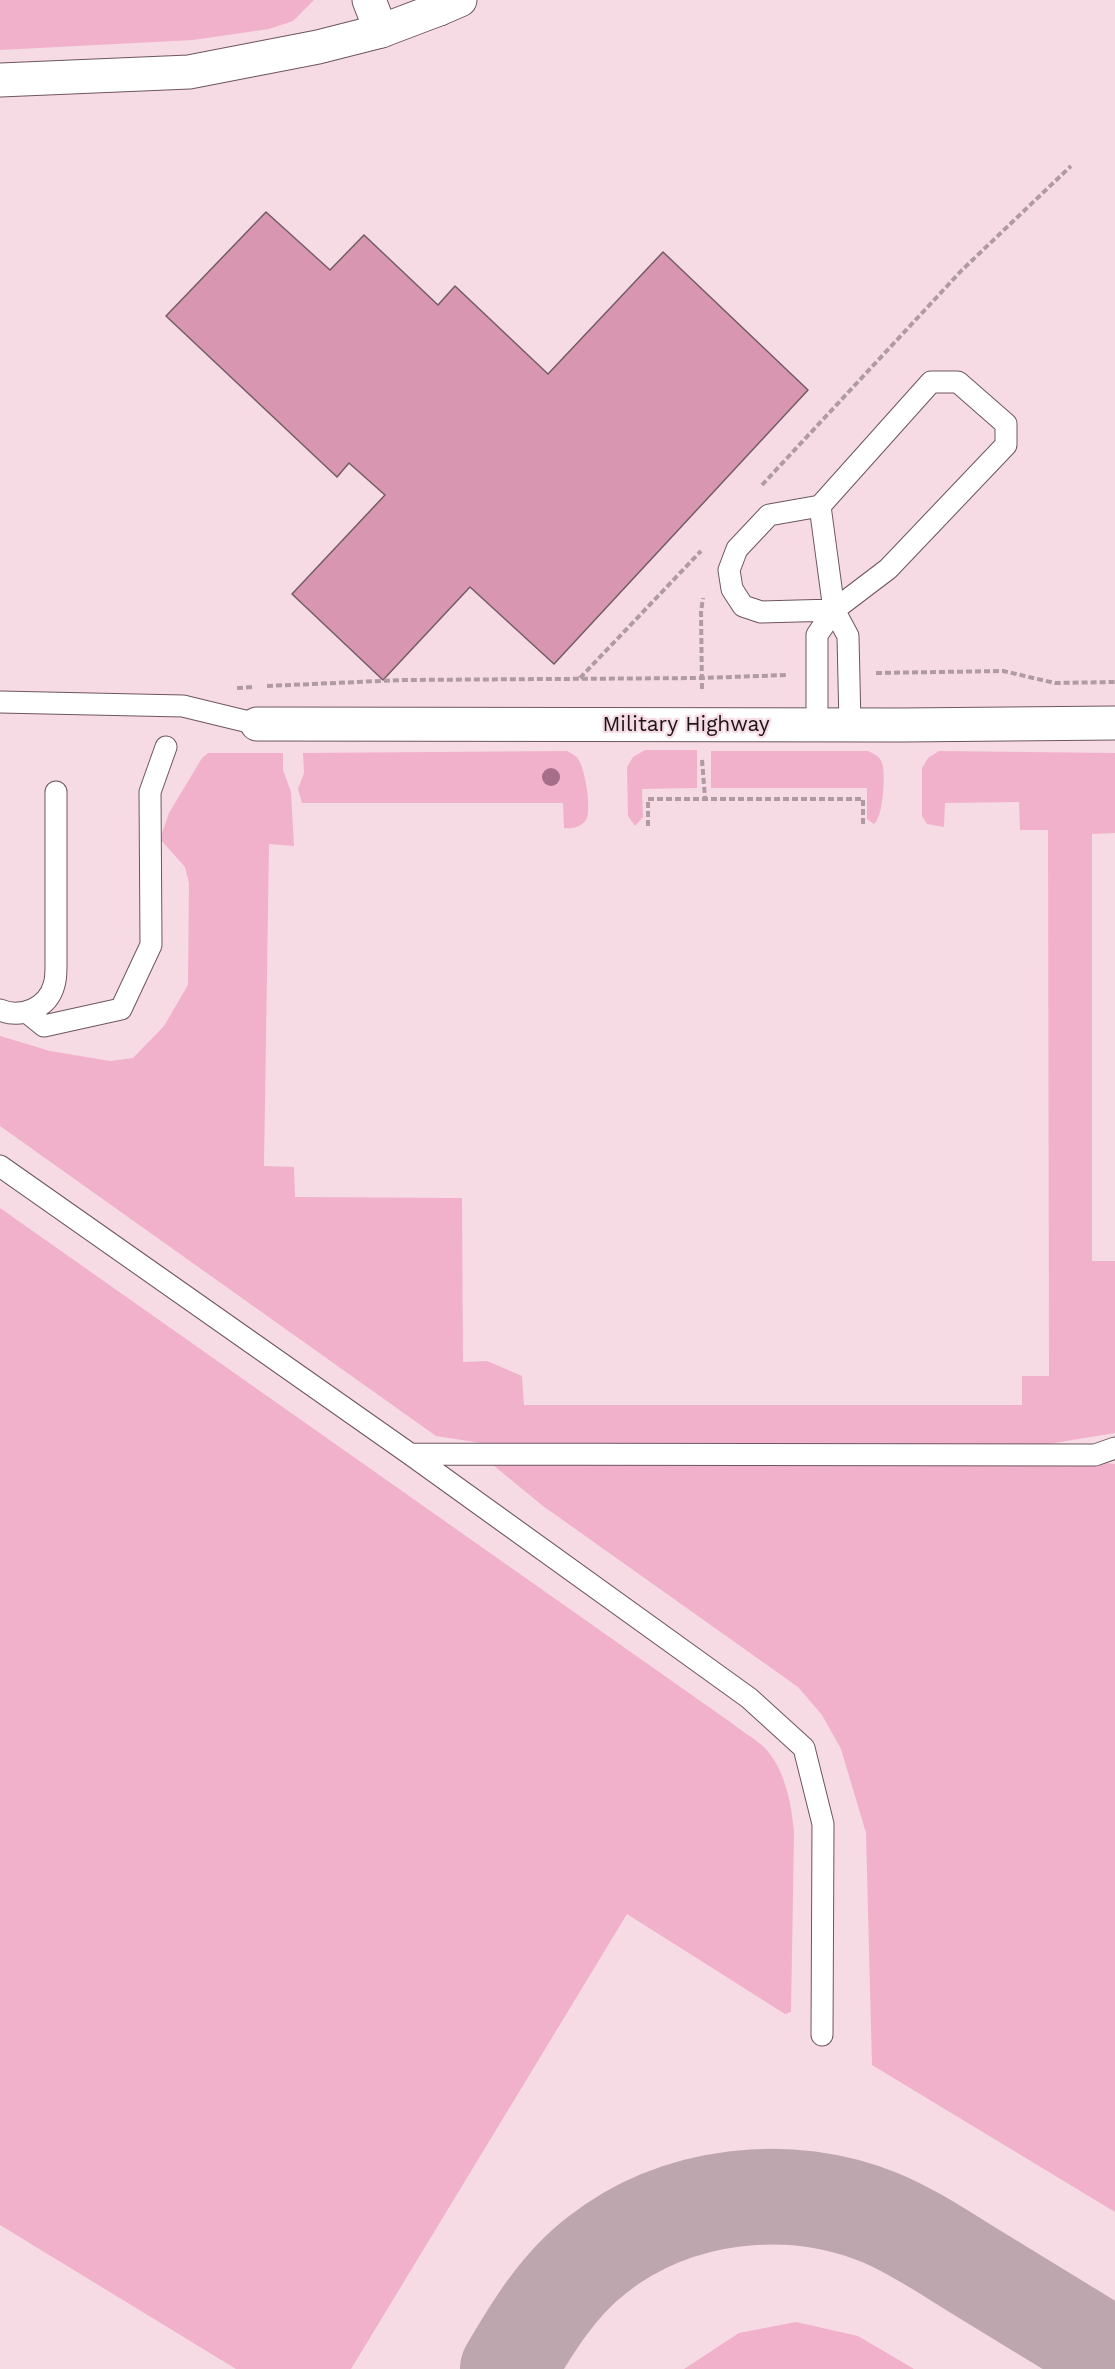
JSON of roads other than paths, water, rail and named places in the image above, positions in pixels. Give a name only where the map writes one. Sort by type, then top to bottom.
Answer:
[{"type":"main road","points":[[369,0],[381,31]]},
{"type":"main road","points":[[0,80],[189,72],[318,47],[381,31],[444,3]]},
{"type":"main road","name":"Military Highway","points":[[257,724],[1115,723]]},
{"type":"lane","points":[[817,725],[817,635],[834,610],[888,569],[1006,445],[1006,424],[958,381],[931,382],[820,506],[769,514],[737,549],[729,570],[732,589],[743,606],[761,612],[834,610]]},
{"type":"lane","points":[[820,506],[834,610],[848,636],[850,725]]},
{"type":"lane","points":[[0,702],[183,706],[257,724]]},
{"type":"lane","points":[[0,1010],[28,1013],[45,1026],[121,1009],[151,945],[150,792],[166,747]]},
{"type":"lane","points":[[28,1013],[46,1001],[54,986],[56,792]]},
{"type":"lane","points":[[0,1166],[410,1454],[749,1698],[804,1748],[823,1824],[822,2035]]},
{"type":"lane","points":[[410,1454],[1095,1455],[1115,1448]]}]
